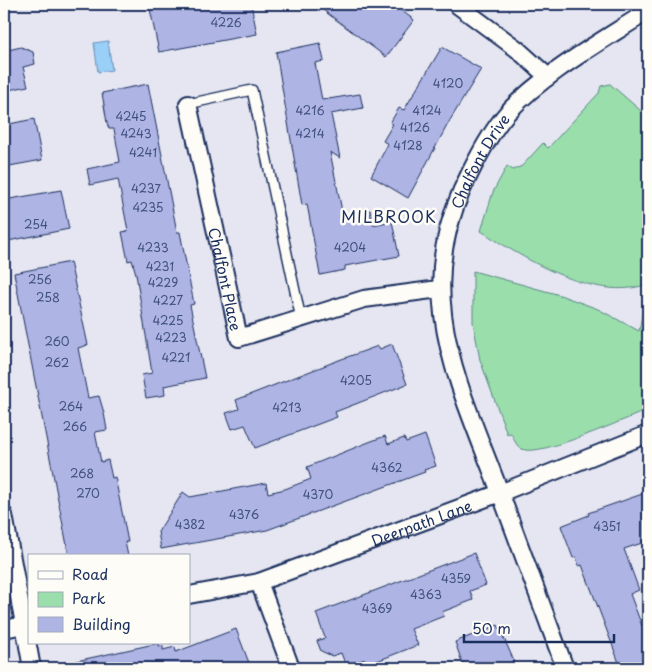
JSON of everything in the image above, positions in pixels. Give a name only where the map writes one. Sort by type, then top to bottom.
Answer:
[{"type":"street","points":[[456,4],[518,49],[548,77]]},
{"type":"street","name":"Chalfont Drive","points":[[565,668],[500,493],[465,406],[453,368],[445,333],[439,289],[446,236],[462,188],[483,148],[507,113],[548,77],[648,11]]},
{"type":"street","name":"Chalfont Place","points":[[188,104],[239,338],[364,299],[439,289]]},
{"type":"street","name":"Deerpath Lane","points":[[190,595],[259,582],[500,493],[648,434]]},
{"type":"street","points":[[4,515],[27,624],[4,629]]},
{"type":"street","points":[[259,582],[291,668]]},
{"type":"street","points":[[29,644],[32,668]]},
{"type":"lane","points":[[188,104],[252,90],[301,319]]},
{"type":"green space","points":[[610,84],[648,117],[648,284],[627,288],[606,288],[583,283],[561,275],[518,254],[481,231],[493,192],[507,166],[513,170],[522,166],[543,143],[548,148],[599,93],[601,86]]},
{"type":"green space","points":[[473,271],[560,295],[598,309],[639,331],[646,293],[648,293],[648,410],[564,443],[531,450],[520,448],[511,433],[507,434],[480,360],[473,322]]},
{"type":"water","points":[[108,41],[112,70],[98,72],[94,43]]},
{"type":"building","points":[[149,4],[251,4],[257,34],[159,52]]},
{"type":"building","points":[[315,4],[393,4],[414,20],[386,57]]},
{"type":"building","points":[[320,43],[324,61],[315,63],[322,100],[360,94],[363,108],[331,114],[340,158],[330,152],[343,216],[370,210],[373,225],[392,221],[399,256],[345,266],[345,270],[320,275],[307,204],[302,205],[276,52]]},
{"type":"building","points":[[21,47],[33,52],[35,64],[23,67],[28,86],[4,91],[4,51]]},
{"type":"building","points":[[442,47],[481,69],[449,122],[408,198],[371,176],[388,144],[383,141],[393,124],[390,123],[399,108],[404,110]]},
{"type":"building","points":[[148,84],[177,232],[180,232],[194,304],[190,305],[205,378],[164,386],[165,395],[146,398],[142,375],[152,373],[136,274],[132,260],[128,261],[122,232],[128,231],[118,179],[90,185],[87,169],[120,162],[114,129],[109,129],[107,123],[102,93]]},
{"type":"building","points":[[34,119],[42,160],[4,167],[4,125]]},
{"type":"building","points":[[61,190],[69,229],[8,241],[4,220],[4,200]]},
{"type":"building","points":[[70,262],[88,345],[78,348],[88,398],[99,396],[104,413],[107,430],[95,432],[101,462],[108,460],[112,478],[115,477],[128,542],[125,542],[128,554],[69,554],[14,273]]},
{"type":"building","points":[[392,344],[407,384],[335,412],[337,417],[255,448],[245,425],[232,429],[226,413],[239,409],[236,400],[378,346],[380,349]]},
{"type":"building","points":[[425,435],[436,466],[424,470],[425,472],[267,530],[161,549],[158,532],[183,492],[190,497],[266,483],[268,493],[285,489],[311,479],[307,467],[369,442],[385,436],[388,444],[404,438],[406,442]]},
{"type":"building","points":[[648,492],[648,541],[624,549],[639,590],[630,594],[642,626],[648,623],[648,668],[621,668],[582,565],[579,566],[576,557],[573,558],[561,526],[589,515],[588,513]]},
{"type":"building","points":[[474,553],[486,585],[470,591],[473,600],[442,612],[444,616],[411,629],[418,645],[367,665],[365,659],[346,666],[341,653],[332,656],[321,651],[317,641],[325,638],[316,613]]},
{"type":"building","points":[[498,625],[514,661],[511,662],[514,668],[464,668],[455,642]]},
{"type":"building","points":[[236,629],[251,668],[77,668],[76,661],[154,644],[163,646],[163,650],[175,647],[176,652]]},
{"type":"district","name":"MILBROOK","points":[[389,216]]}]
